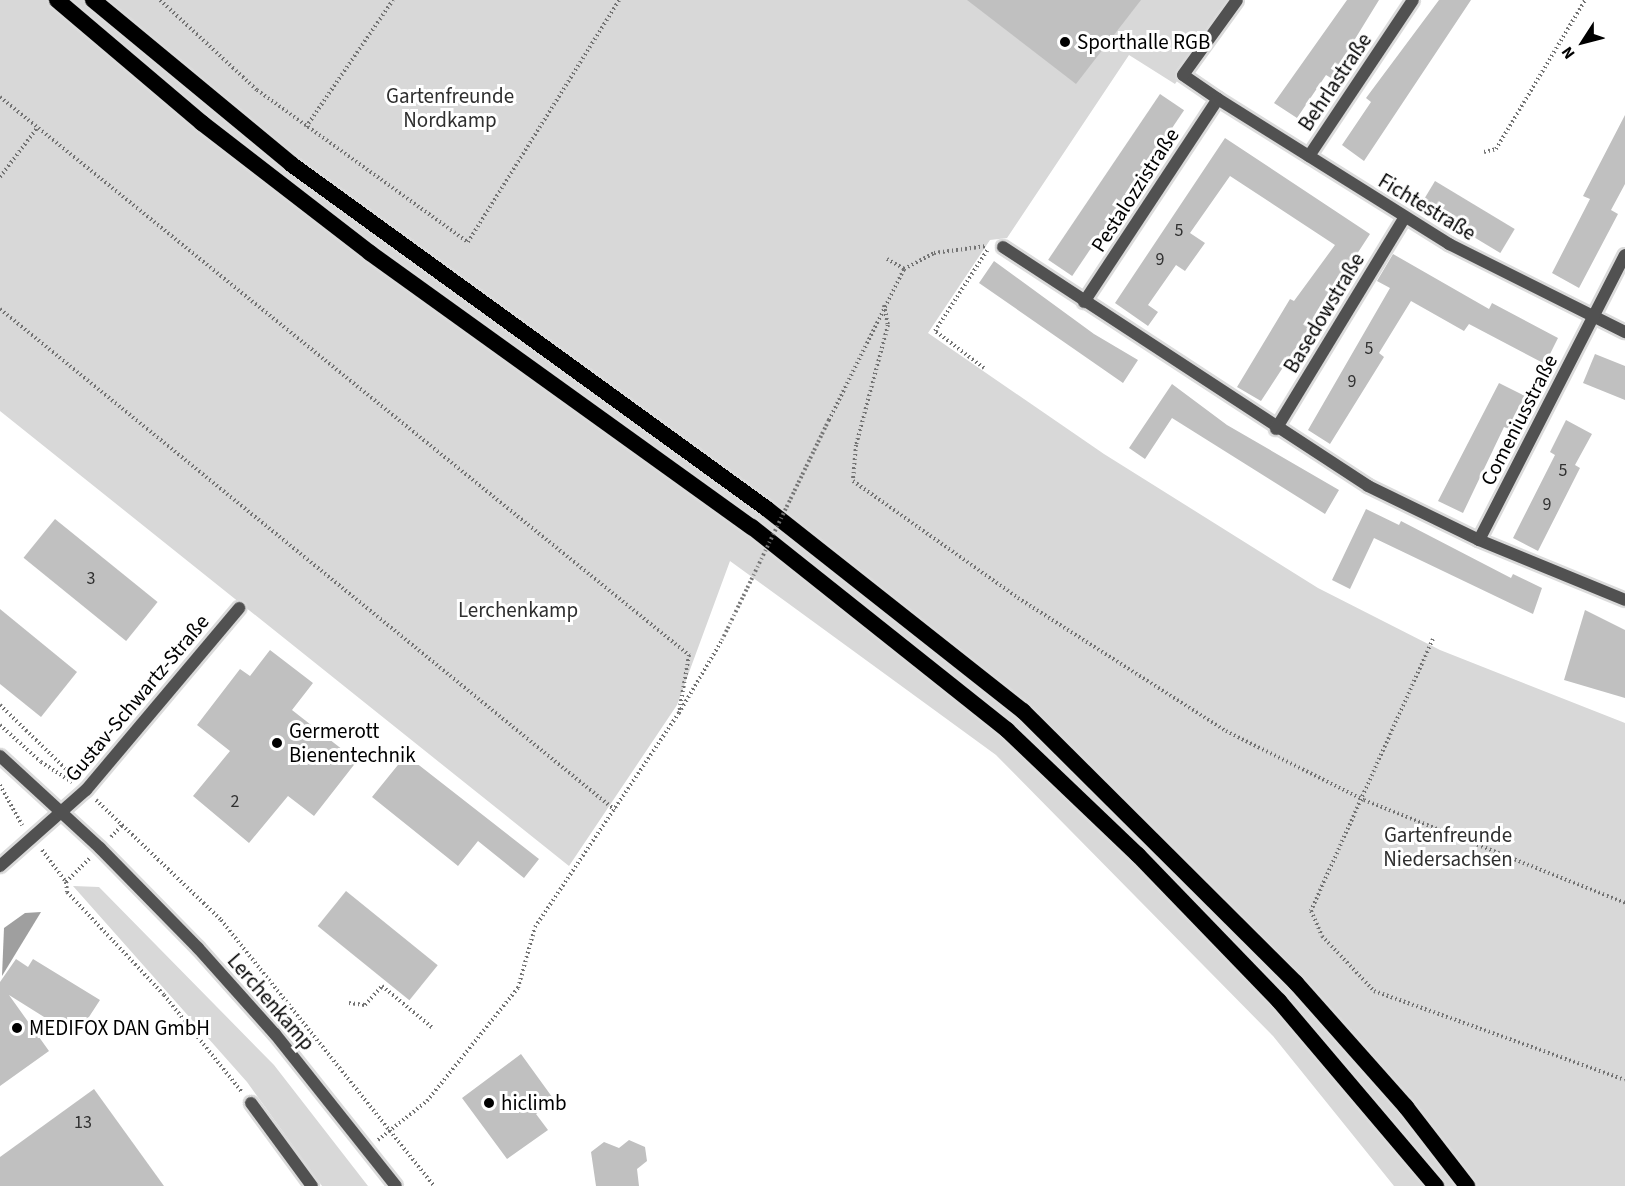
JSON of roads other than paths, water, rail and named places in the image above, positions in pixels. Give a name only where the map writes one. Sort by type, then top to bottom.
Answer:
[{"type":"highway","points":[[57,0],[342,232],[752,527],[1007,730],[1090,807],[1279,1001],[1388,1124],[1436,1186]]},
{"type":"highway","points":[[93,0],[291,164],[767,509],[1023,711],[1296,983],[1406,1107],[1467,1186]]},
{"type":"street","name":"Fichtestraße","points":[[1236,0],[1183,75],[1405,217],[1593,318],[1625,332]]},
{"type":"street","name":"Behrlastraße","points":[[1309,156],[1413,0]]},
{"type":"street","name":"Pestalozzistraße","points":[[1084,302],[1218,99]]},
{"type":"street","name":"Basedowstraße","points":[[1276,429],[1405,217]]},
{"type":"street","points":[[996,247],[1368,486],[1479,540],[1625,600]]},
{"type":"street","name":"Comeniusstraße","points":[[1479,540],[1625,255]]},
{"type":"street","name":"Gustav-Schwartz-Straße","points":[[0,866],[34,840],[86,790],[239,608]]},
{"type":"street","name":"Lerchenkamp","points":[[0,756],[64,813],[198,948],[367,1148],[396,1186]]},
{"type":"street","points":[[251,1103],[312,1186]]},
{"type":"place","name":"Sporthalle RGB","points":[[1065,42]]},
{"type":"place","name":"Germerott Bienentechnik","points":[[277,743]]},
{"type":"place","name":"MEDIFOX DAN GmbH","points":[[17,1028]]},
{"type":"place","name":"hiclimb","points":[[489,1103]]},
{"type":"park label","name":"Gartenfreunde Nordkamp","points":[[450,108]]},
{"type":"park label","name":"Gartenfreunde Niedersachsen","points":[[1448,847]]}]
